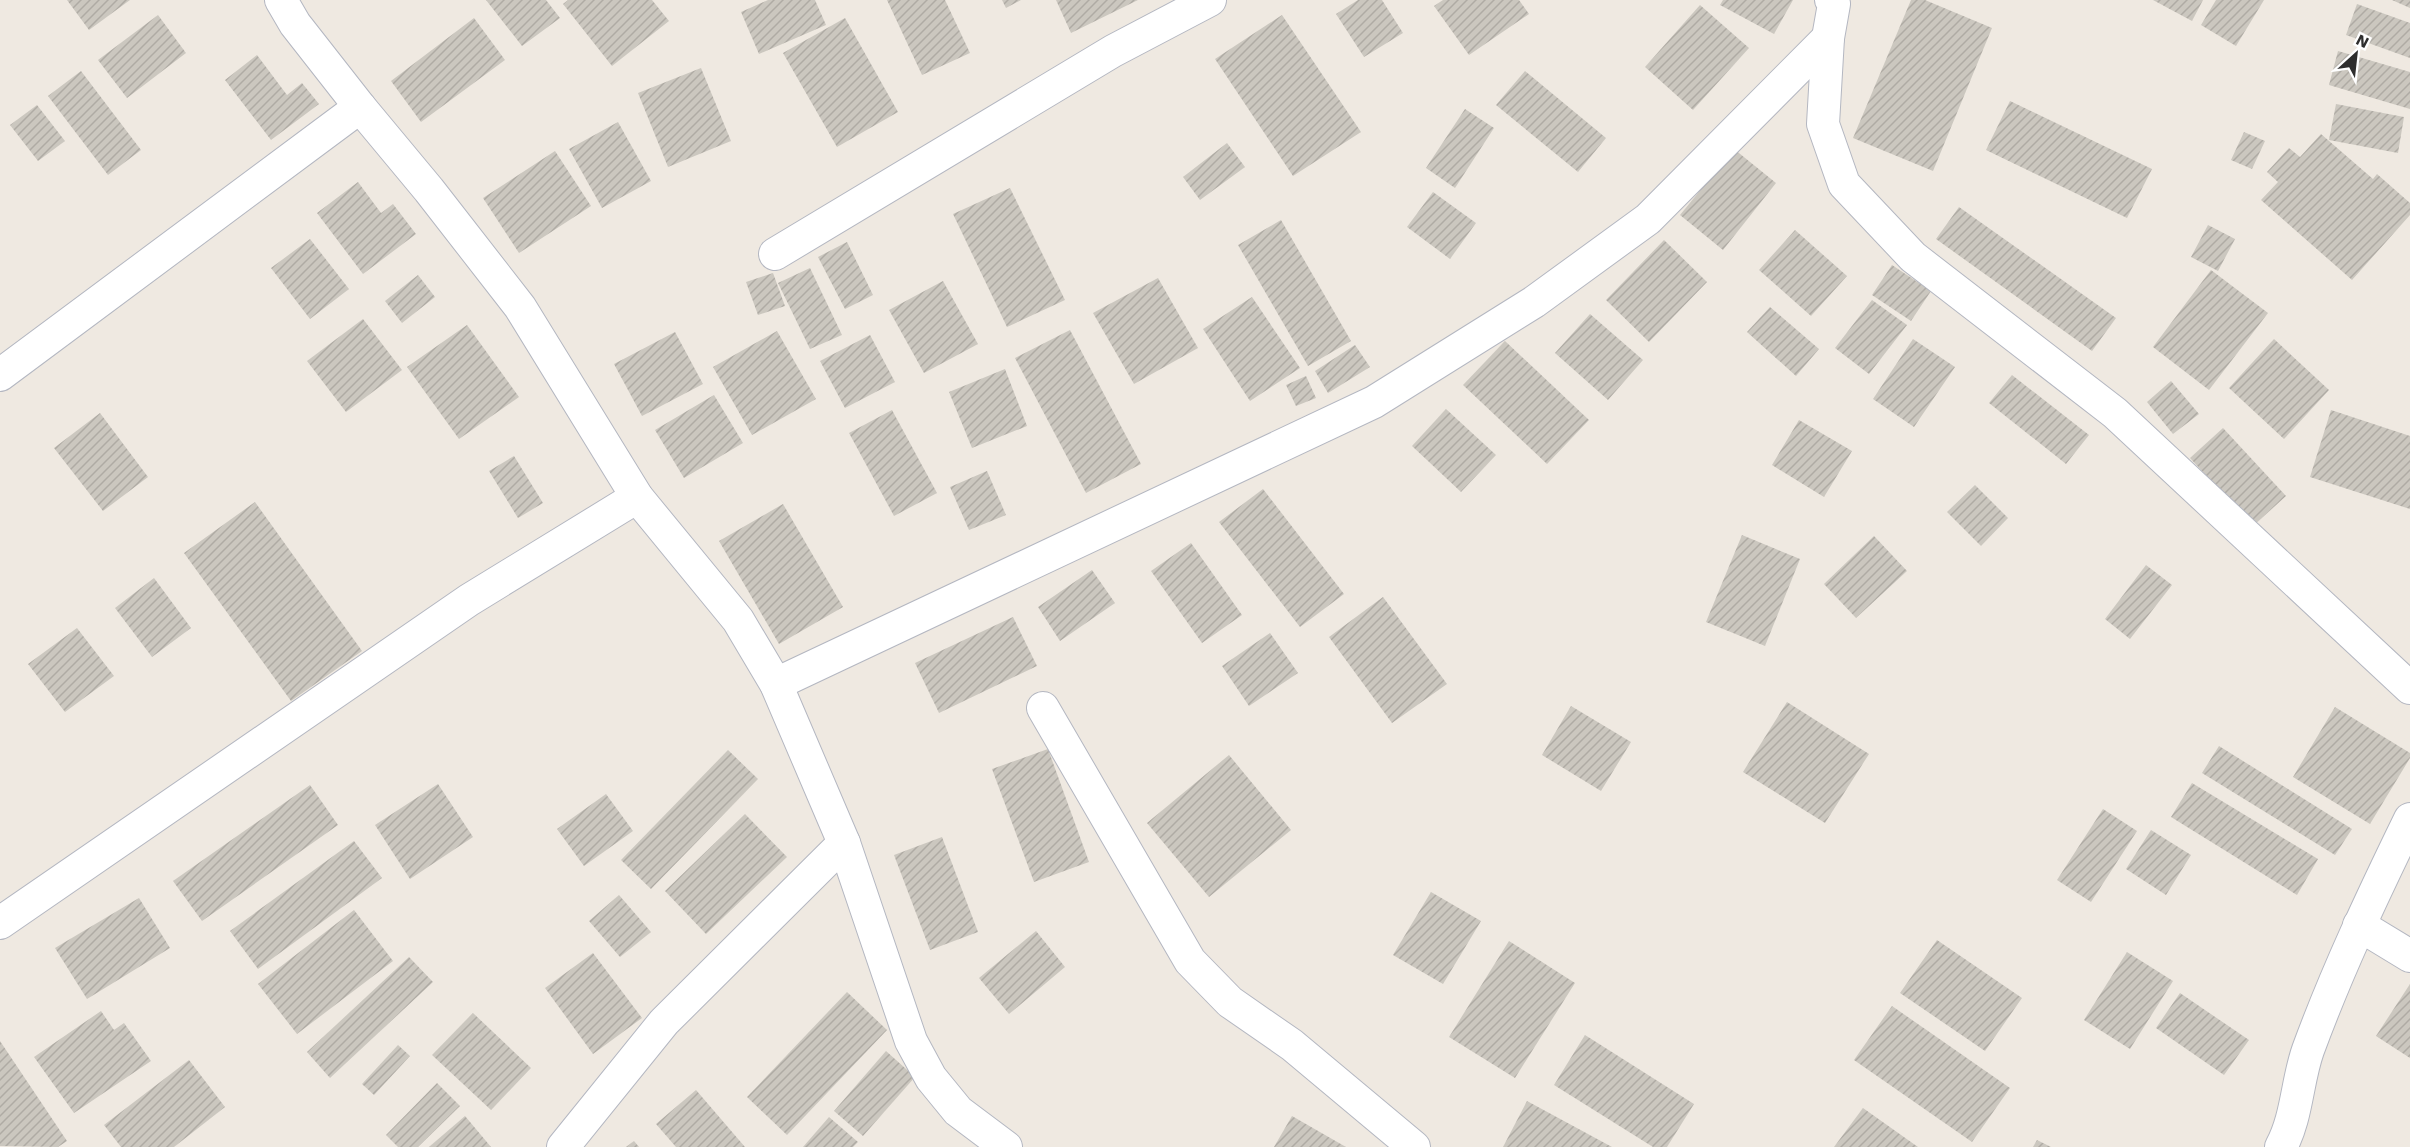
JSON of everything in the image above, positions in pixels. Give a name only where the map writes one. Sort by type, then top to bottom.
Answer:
[{"type":"street","points":[[281,0],[296,24],[360,107],[429,190],[520,307],[637,497],[738,620],[776,684],[844,843],[916,1050],[931,1078],[958,1111],[1006,1147]]},
{"type":"street","points":[[775,254],[1113,51],[1210,0]]},
{"type":"street","points":[[1835,1],[1828,38],[1823,124],[1844,184],[1913,257],[2115,413],[2410,688]]},
{"type":"street","points":[[776,684],[1374,402],[1534,302],[1648,219],[1828,38]]},
{"type":"street","points":[[0,375],[360,107]]},
{"type":"street","points":[[0,922],[469,600],[637,497]]},
{"type":"street","points":[[1044,708],[1190,961],[1230,1002],[1293,1045],[1414,1147]]},
{"type":"street","points":[[2281,1147],[2292,1118],[2308,1052],[2359,925],[2410,819]]},
{"type":"street","points":[[563,1147],[664,1022],[844,843]]},
{"type":"street","points":[[2359,925],[2410,956]]},
{"type":"building","points":[[67,0],[130,0],[89,30]]},
{"type":"building","points":[[486,0],[546,0],[560,18],[522,46]]},
{"type":"building","points":[[568,0],[652,0],[669,21],[612,66],[563,4]]},
{"type":"building","points":[[768,0],[815,0],[826,25],[759,54],[741,12]]},
{"type":"building","points":[[887,0],[945,0],[970,53],[922,75]]},
{"type":"building","points":[[1002,0],[1021,0],[1006,8]]},
{"type":"building","points":[[1056,0],[1138,0],[1071,33]]},
{"type":"building","points":[[1358,0],[1382,0],[1403,33],[1364,57],[1336,14]]},
{"type":"building","points":[[1443,0],[1519,0],[1529,14],[1469,55],[1434,6]]},
{"type":"building","points":[[1723,0],[1793,0],[1774,34],[1720,5]]},
{"type":"building","points":[[1911,0],[1925,0],[1992,28],[1933,171],[1853,138]]},
{"type":"building","points":[[2153,0],[2203,0],[2192,21]]},
{"type":"building","points":[[2216,0],[2264,0],[2236,46],[2201,25]]},
{"type":"building","points":[[2392,0],[2410,0],[2410,8]]},
{"type":"building","points":[[2357,4],[2410,23],[2410,58],[2346,35]]},
{"type":"building","points":[[1700,5],[1749,48],[1693,110],[1645,67]]},
{"type":"building","points":[[158,15],[186,53],[127,98],[98,60]]},
{"type":"building","points":[[1282,15],[1361,132],[1293,176],[1215,59]]},
{"type":"building","points":[[474,18],[505,60],[421,122],[391,81]]},
{"type":"building","points":[[845,18],[898,112],[837,147],[783,53]]},
{"type":"building","points":[[2338,51],[2410,72],[2410,109],[2329,85]]},
{"type":"building","points":[[257,55],[287,95],[302,83],[319,104],[271,140],[225,80]]},
{"type":"building","points":[[701,68],[731,141],[668,167],[638,93]]},
{"type":"building","points":[[81,71],[141,150],[108,175],[48,96]]},
{"type":"building","points":[[1525,71],[1606,138],[1578,172],[1496,105]]},
{"type":"building","points":[[2010,101],[2152,169],[2127,218],[1986,150]]},
{"type":"building","points":[[2336,104],[2404,117],[2398,153],[2329,140]]},
{"type":"building","points":[[37,105],[65,141],[38,161],[10,125]]},
{"type":"building","points":[[1465,109],[1494,128],[1455,188],[1426,168]]},
{"type":"building","points":[[618,122],[651,181],[602,208],[569,149]]},
{"type":"building","points":[[2244,132],[2265,141],[2252,169],[2231,160]]},
{"type":"building","points":[[2321,134],[2373,179],[2377,174],[2410,203],[2410,215],[2352,280],[2261,200],[2278,182],[2267,172],[2289,148],[2300,157]]},
{"type":"building","points":[[1227,143],[1245,167],[1200,200],[1183,177]]},
{"type":"building","points":[[1734,149],[1776,183],[1723,250],[1680,215]]},
{"type":"building","points":[[555,151],[591,206],[519,253],[483,198]]},
{"type":"building","points":[[358,182],[381,213],[393,204],[416,234],[363,274],[317,213]]},
{"type":"building","points":[[1010,188],[1065,300],[1007,327],[953,214]]},
{"type":"building","points":[[1433,192],[1476,223],[1450,259],[1407,227]]},
{"type":"building","points":[[1959,207],[2116,318],[2092,351],[1936,239]]},
{"type":"building","points":[[1281,220],[1351,341],[1308,366],[1238,245]]},
{"type":"building","points":[[2208,225],[2235,239],[2218,271],[2191,257]]},
{"type":"building","points":[[1795,230],[1847,276],[1811,316],[1759,270]]},
{"type":"building","points":[[310,239],[349,289],[310,319],[271,268]]},
{"type":"building","points":[[1664,240],[1707,282],[1649,342],[1606,300]]},
{"type":"building","points":[[847,242],[873,295],[845,309],[818,257]]},
{"type":"building","points":[[1892,265],[1931,291],[1911,321],[1872,295]]},
{"type":"building","points":[[810,268],[842,335],[810,349],[778,283]]},
{"type":"building","points":[[2211,270],[2268,313],[2209,390],[2153,347]]},
{"type":"building","points":[[773,273],[785,306],[758,315],[746,282]]},
{"type":"building","points":[[418,275],[435,297],[402,323],[385,301]]},
{"type":"building","points":[[1158,278],[1198,348],[1134,384],[1093,313]]},
{"type":"building","points":[[943,281],[978,344],[924,373],[889,310]]},
{"type":"building","points":[[1252,297],[1300,368],[1250,401],[1203,329]]},
{"type":"building","points":[[1872,300],[1907,325],[1869,374],[1835,348]]},
{"type":"building","points":[[1770,307],[1819,349],[1796,376],[1747,332]]},
{"type":"building","points":[[1590,314],[1643,360],[1608,400],[1555,353]]},
{"type":"building","points":[[363,319],[402,370],[346,412],[307,361]]},
{"type":"building","points":[[467,325],[519,397],[459,439],[407,367]]},
{"type":"building","points":[[1070,330],[1141,464],[1086,493],[1015,358]]},
{"type":"building","points":[[777,331],[816,399],[752,435],[713,367]]},
{"type":"building","points":[[675,332],[703,384],[642,416],[614,364]]},
{"type":"building","points":[[870,335],[895,382],[845,408],[820,361]]},
{"type":"building","points":[[1913,339],[1955,367],[1914,427],[1873,399]]},
{"type":"building","points":[[2274,339],[2329,390],[2284,439],[2229,388]]},
{"type":"building","points":[[1505,341],[1589,420],[1547,464],[1463,385]]},
{"type":"building","points":[[1355,345],[1370,367],[1328,393],[1315,371]]},
{"type":"building","points":[[1005,369],[1027,426],[972,448],[949,392]]},
{"type":"building","points":[[2012,375],[2089,435],[2066,464],[1989,403]]},
{"type":"building","points":[[1306,376],[1316,398],[1296,406],[1286,385]]},
{"type":"building","points":[[2171,381],[2199,414],[2173,434],[2147,402]]},
{"type":"building","points":[[714,395],[743,443],[684,478],[655,430]]},
{"type":"building","points":[[1446,409],[1496,455],[1461,492],[1412,446]]},
{"type":"building","points":[[892,410],[937,493],[894,516],[849,433]]},
{"type":"building","points":[[2331,410],[2410,436],[2410,509],[2310,477]]},
{"type":"building","points":[[100,413],[148,477],[103,511],[54,448]]},
{"type":"building","points":[[1799,420],[1852,451],[1824,497],[1772,465]]},
{"type":"building","points":[[2223,428],[2286,496],[2253,526],[2190,458]]},
{"type":"building","points":[[514,456],[543,503],[518,518],[489,471]]},
{"type":"building","points":[[987,471],[1006,515],[969,530],[950,487]]},
{"type":"building","points":[[1975,485],[2008,518],[1981,546],[1947,512]]},
{"type":"building","points":[[1263,489],[1344,594],[1300,627],[1219,522]]},
{"type":"building","points":[[255,502],[362,651],[291,701],[184,553]]},
{"type":"building","points":[[783,504],[843,607],[779,644],[719,541]]},
{"type":"building","points":[[1742,535],[1800,559],[1765,646],[1706,622]]},
{"type":"building","points":[[1874,536],[1907,571],[1856,618],[1824,584]]},
{"type":"building","points":[[1191,543],[1242,615],[1202,643],[1151,571]]},
{"type":"building","points":[[2146,565],[2172,585],[2130,639],[2105,619]]},
{"type":"building","points":[[1092,570],[1115,603],[1060,641],[1038,607]]},
{"type":"building","points":[[154,578],[191,628],[152,657],[115,608]]},
{"type":"building","points":[[1383,597],[1447,684],[1392,723],[1329,637]]},
{"type":"building","points":[[1013,617],[1037,666],[939,713],[915,663]]},
{"type":"building","points":[[77,628],[114,676],[65,712],[28,664]]},
{"type":"building","points":[[1270,633],[1298,673],[1249,706],[1222,666]]},
{"type":"building","points":[[1787,702],[1869,754],[1825,823],[1743,772]]},
{"type":"building","points":[[1571,706],[1631,742],[1601,791],[1542,755]]},
{"type":"building","points":[[2335,707],[2410,753],[2410,758],[2370,824],[2293,777]]},
{"type":"building","points":[[2219,746],[2352,829],[2335,855],[2202,773]]},
{"type":"building","points":[[1048,749],[1089,862],[1034,882],[992,769]]},
{"type":"building","points":[[728,750],[758,779],[651,889],[621,860]]},
{"type":"building","points":[[1229,755],[1291,830],[1209,897],[1147,823]]},
{"type":"building","points":[[2192,783],[2318,859],[2297,895],[2171,817]]},
{"type":"building","points":[[438,784],[473,837],[410,879],[375,825]]},
{"type":"building","points":[[310,785],[338,825],[202,921],[173,881]]},
{"type":"building","points":[[606,794],[633,831],[584,866],[557,829]]},
{"type":"building","points":[[2103,809],[2137,831],[2091,902],[2057,880]]},
{"type":"building","points":[[745,814],[787,857],[706,934],[665,891]]},
{"type":"building","points":[[2151,830],[2191,855],[2166,895],[2126,869]]},
{"type":"building","points":[[942,837],[978,932],[930,950],[894,855]]},
{"type":"building","points":[[354,841],[382,878],[258,969],[230,931]]},
{"type":"building","points":[[1431,892],[1481,921],[1443,984],[1393,955]]},
{"type":"building","points":[[619,895],[651,932],[620,957],[589,921]]},
{"type":"building","points":[[139,898],[170,948],[87,999],[55,948]]},
{"type":"building","points":[[354,910],[393,961],[297,1034],[258,984]]},
{"type":"building","points":[[1036,931],[1065,967],[1009,1014],[979,978]]},
{"type":"building","points":[[1937,940],[2022,998],[1985,1051],[1900,993]]},
{"type":"building","points":[[1509,941],[1575,983],[1515,1078],[1449,1037]]},
{"type":"building","points":[[2127,952],[2173,981],[2130,1049],[2084,1020]]},
{"type":"building","points":[[593,953],[642,1018],[593,1054],[545,988]]},
{"type":"building","points":[[409,957],[433,982],[330,1078],[307,1052]]},
{"type":"building","points":[[2410,984],[2410,1058],[2376,1036]]},
{"type":"building","points":[[847,992],[887,1030],[787,1135],[747,1097]]},
{"type":"building","points":[[2180,993],[2249,1040],[2224,1075],[2156,1028]]},
{"type":"building","points":[[1892,1006],[2010,1088],[1972,1142],[1854,1060]]},
{"type":"building","points":[[101,1011],[114,1030],[124,1023],[151,1061],[74,1113],[34,1057]]},
{"type":"building","points":[[473,1013],[531,1068],[491,1110],[432,1055]]},
{"type":"building","points":[[1585,1035],[1694,1104],[1667,1147],[1653,1147],[1554,1085]]},
{"type":"building","points":[[0,1041],[67,1141],[58,1147],[0,1146]]},
{"type":"building","points":[[398,1045],[410,1056],[374,1095],[362,1084]]},
{"type":"building","points":[[886,1051],[915,1077],[863,1136],[834,1111]]},
{"type":"building","points":[[189,1060],[225,1107],[174,1147],[121,1147],[104,1125]]},
{"type":"building","points":[[437,1083],[460,1106],[418,1147],[398,1147],[386,1135]]},
{"type":"building","points":[[696,1090],[745,1147],[676,1147],[656,1124]]},
{"type":"building","points":[[1527,1101],[1612,1147],[1503,1147]]},
{"type":"building","points":[[1863,1108],[1918,1147],[1834,1147]]},
{"type":"building","points":[[465,1116],[491,1147],[429,1147]]},
{"type":"building","points":[[1292,1116],[1346,1147],[1274,1147]]},
{"type":"building","points":[[829,1117],[858,1142],[853,1147],[803,1147]]},
{"type":"building","points":[[2037,1140],[2051,1147],[2033,1147]]},
{"type":"building","points":[[634,1141],[639,1147],[626,1147]]}]
